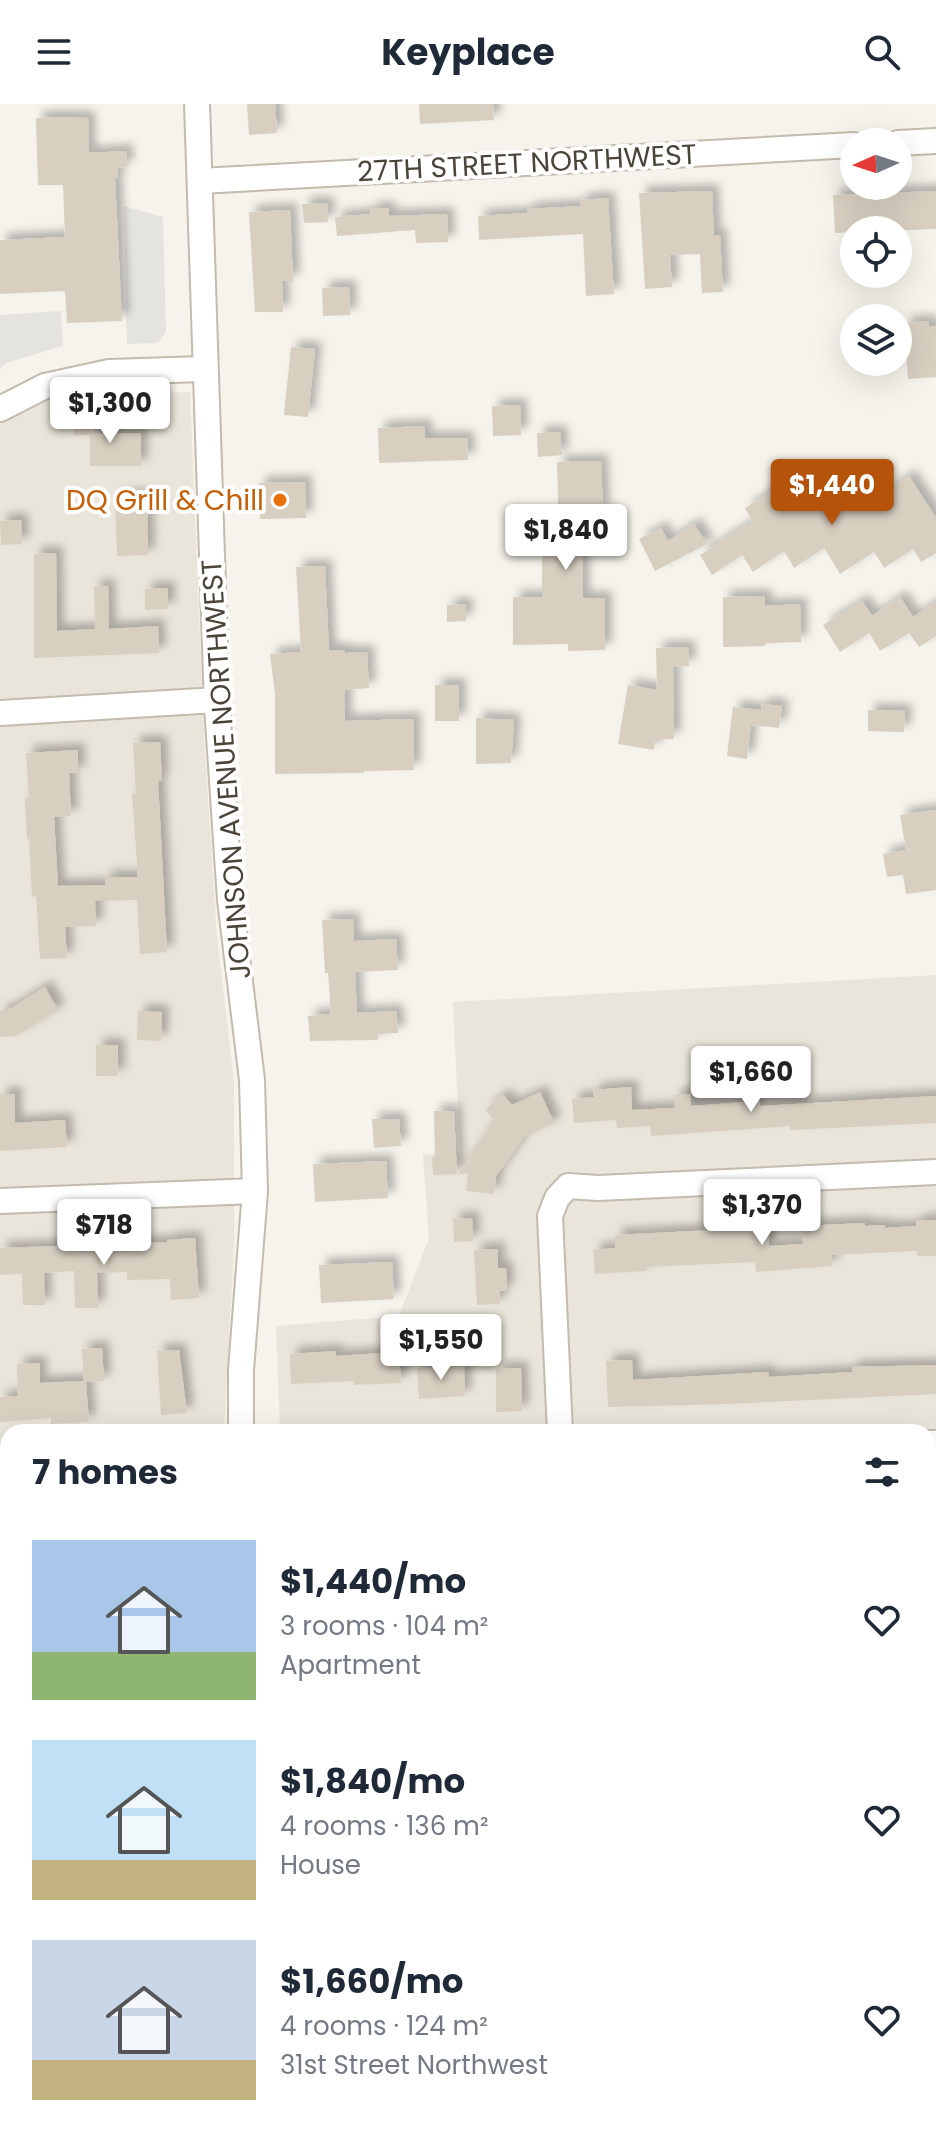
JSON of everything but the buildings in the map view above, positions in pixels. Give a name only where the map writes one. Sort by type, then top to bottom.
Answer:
[{"type":"street","name":"JOHNSON AVENUE NORTHWEST","points":[[197,104],[217,700],[230,900],[252,1074],[255,1191],[241,1370],[241,1424]]},
{"type":"street","points":[[912,142],[936,141]]},
{"type":"street","name":"27TH STREET NORTHWEST","points":[[200,181],[840,146]]},
{"type":"street","points":[[0,409],[45,386],[109,372],[204,369]]},
{"type":"street","points":[[0,713],[217,700]]},
{"type":"street","points":[[560,1424],[550,1216],[557,1198],[568,1186],[598,1188],[936,1172]]},
{"type":"street","points":[[0,1201],[255,1191]]},
{"type":"shaded area","points":[[124,206],[163,217],[166,332],[158,343],[127,344]]},
{"type":"shaded area","points":[[61,311],[63,346],[6,363],[0,370],[0,315]]},
{"type":"shaded area","points":[[190,392],[204,735],[217,937],[234,1082],[234,1246],[224,1424],[0,1424],[0,421],[50,397]]},
{"type":"shaded area","points":[[936,975],[936,1424],[280,1424],[276,1326],[399,1316],[429,1238],[423,1155],[460,1153],[453,1002]]},
{"type":"place","name":"DQ Grill & Chill","points":[[280,500]]}]
